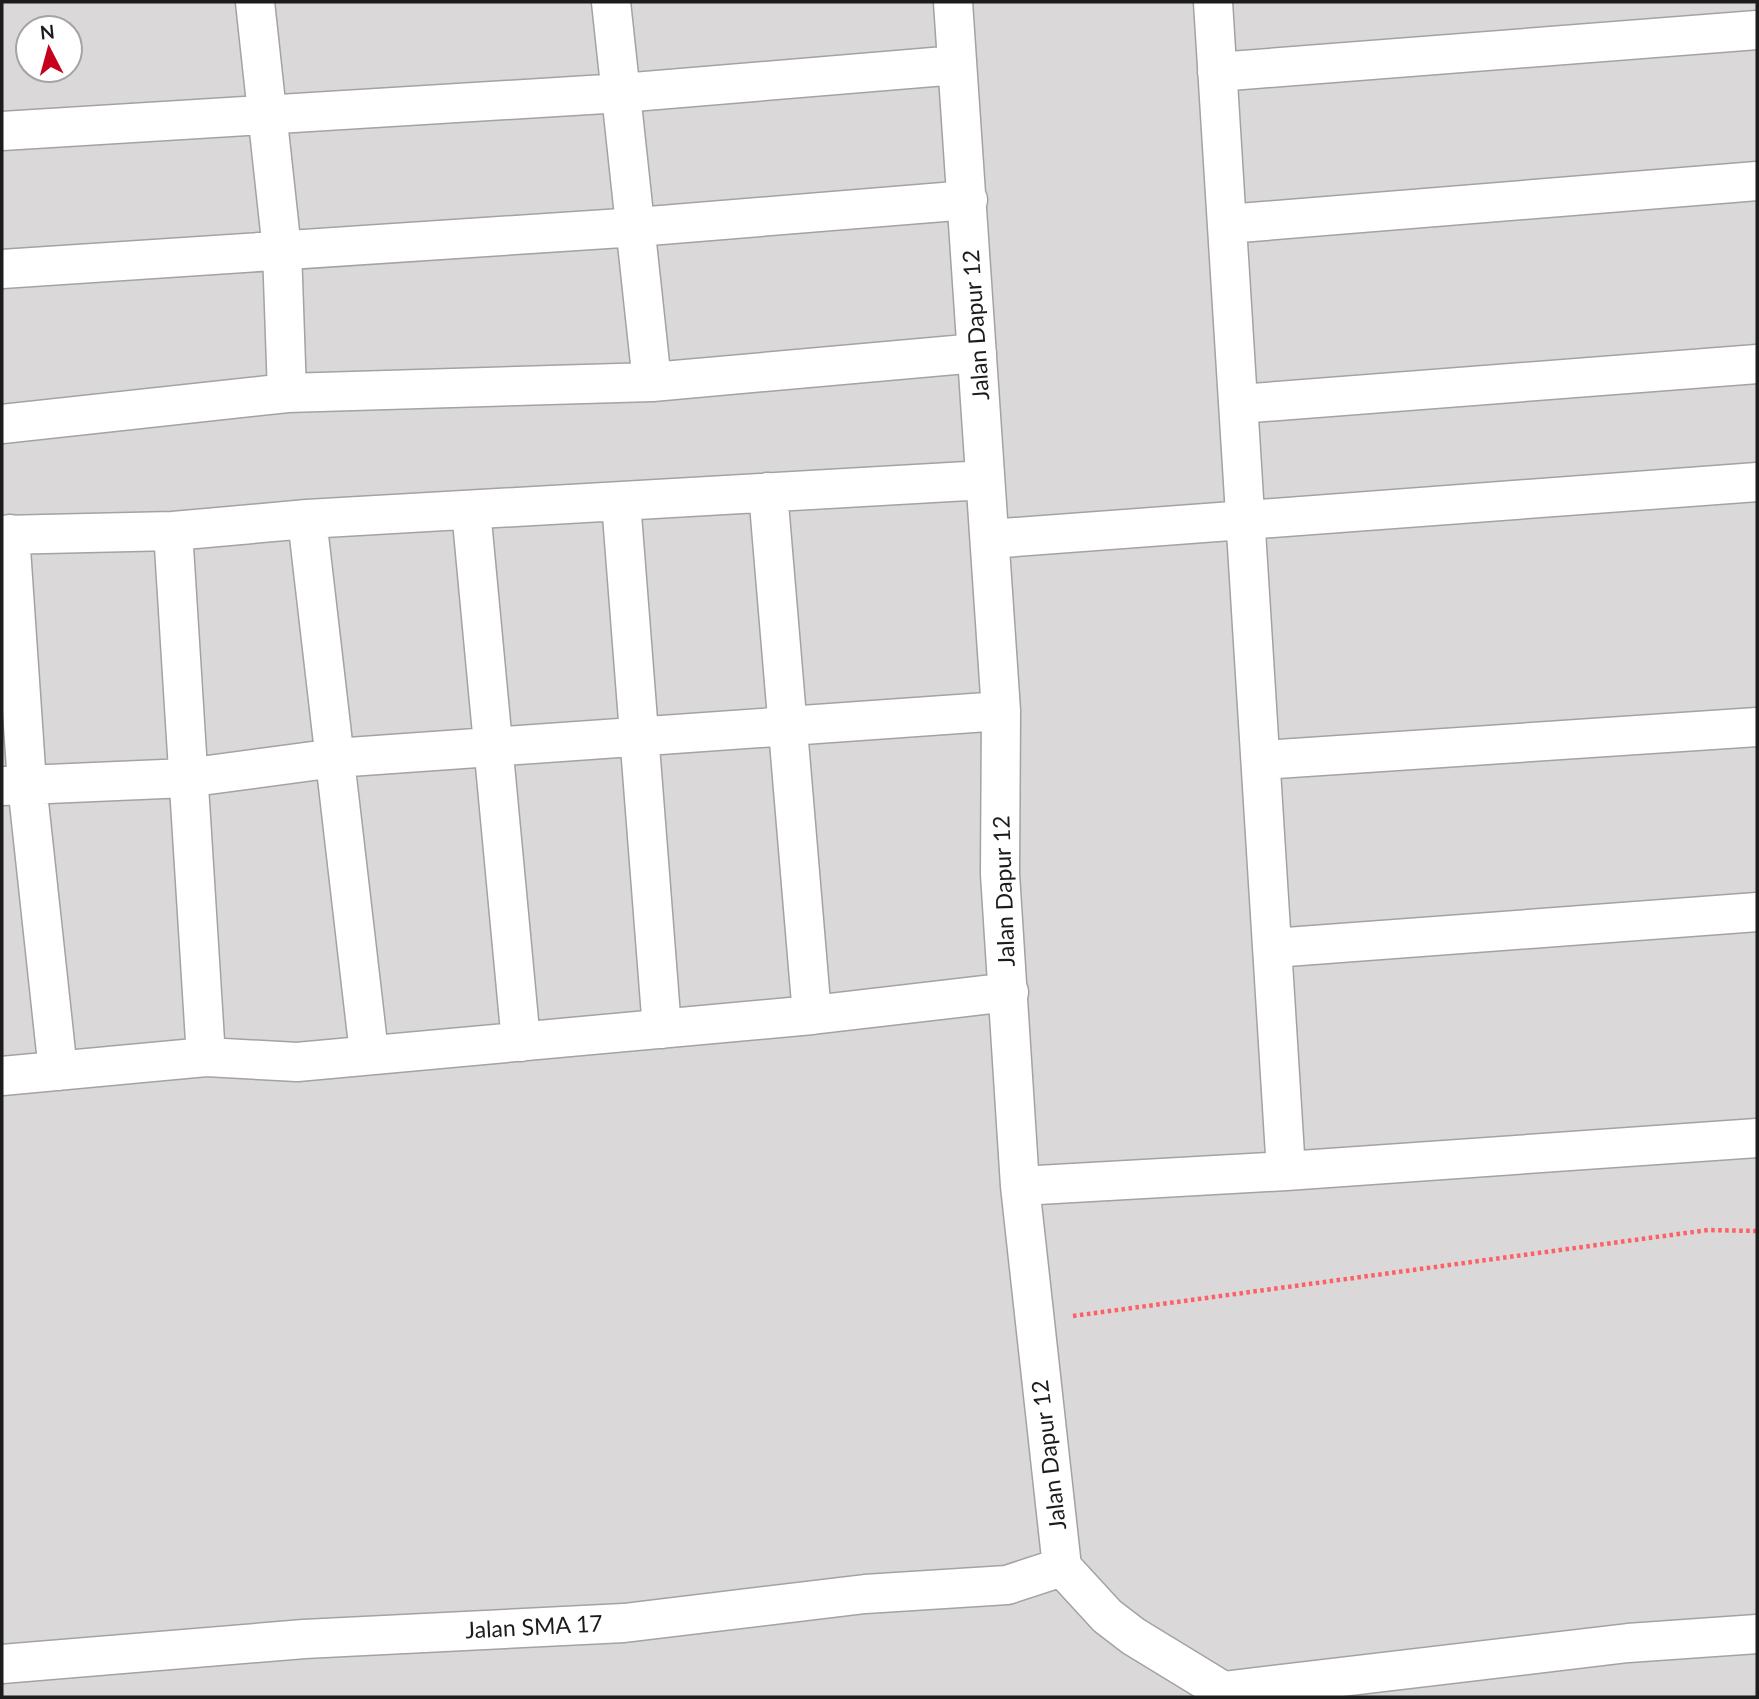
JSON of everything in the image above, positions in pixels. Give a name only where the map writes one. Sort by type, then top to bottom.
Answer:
[{"type":"street","points":[[255,2],[282,250],[287,393]]},
{"type":"street","points":[[611,2],[652,382]]},
{"type":"street","name":"Jalan Dapur 12","points":[[953,2],[1001,711],[1000,874],[1020,1186],[1062,1567]]},
{"type":"street","points":[[1213,2],[1263,760],[1286,1171]]},
{"type":"street","points":[[1217,72],[1757,30]]},
{"type":"street","points":[[2,131],[621,93],[957,65]]},
{"type":"street","points":[[1227,224],[1757,181]]},
{"type":"street","points":[[2,268],[637,227],[968,200]]},
{"type":"street","points":[[2,424],[287,393],[652,382],[977,353]]},
{"type":"street","points":[[1239,404],[1757,364]]},
{"type":"street","points":[[58,1071],[15,785],[6,535],[173,531],[307,519],[985,481]]},
{"type":"street","points":[[990,538],[1757,482]]},
{"type":"street","points":[[768,492],[811,1015]]},
{"type":"street","points":[[621,502],[662,1029]]},
{"type":"street","points":[[471,510],[521,1042]]},
{"type":"street","points":[[307,519],[369,1053]]},
{"type":"street","points":[[173,531],[186,778],[206,1057]]},
{"type":"street","points":[[15,785],[186,778],[335,758],[1001,711]]},
{"type":"street","points":[[1263,760],[1757,727]]},
{"type":"street","points":[[1273,948],[1757,912]]},
{"type":"street","points":[[2,1076],[206,1057],[297,1062],[369,1053],[811,1015],[1009,992]]},
{"type":"street","points":[[1020,1186],[1286,1171],[1757,1138]]},
{"type":"street","points":[[1062,1567],[1107,1616],[1133,1636],[1224,1694],[1628,1643],[1757,1634]]},
{"type":"street","name":"Jalan SMA 17","points":[[2,1664],[304,1639],[624,1623],[865,1594],[1007,1585],[1062,1567]]},
{"type":"path","points":[[1034,1321],[1231,1297],[1708,1230],[1757,1231]]},
{"type":"shaded area","points":[[2,2],[1757,2],[1757,1697],[2,1697]]}]
